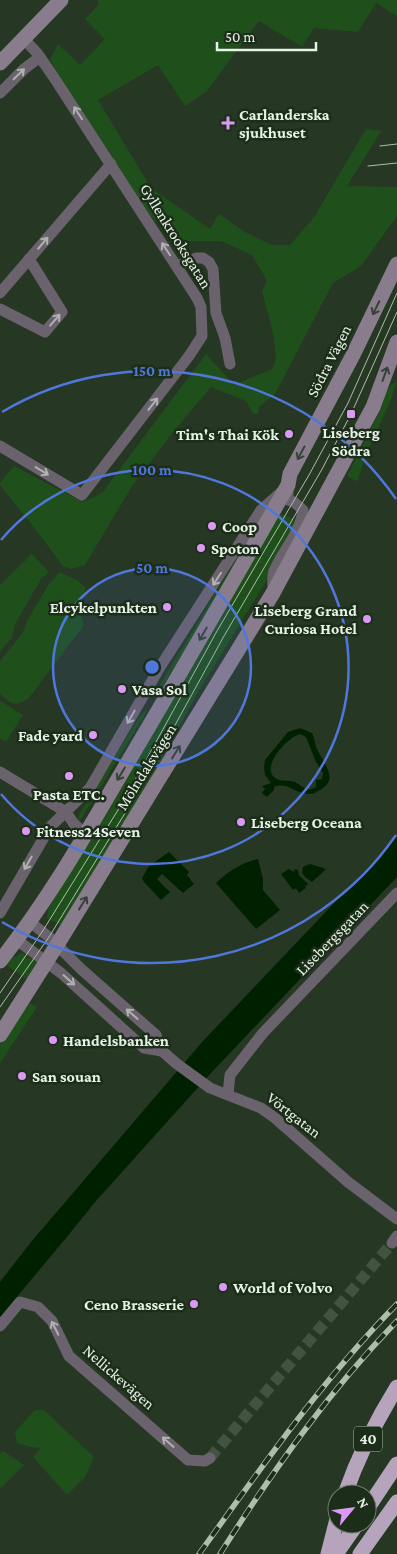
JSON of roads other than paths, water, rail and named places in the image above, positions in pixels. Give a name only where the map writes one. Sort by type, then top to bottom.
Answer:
[{"type":"highway","name":"40","points":[[348,1484],[372,1432],[397,1387]]},
{"type":"highway","points":[[377,1494],[397,1464]]},
{"type":"highway","points":[[360,1554],[397,1502]]},
{"type":"highway","points":[[328,1554],[333,1534]]},
{"type":"highway","points":[[336,1554],[350,1534]]},
{"type":"main road","points":[[0,63],[61,0]]},
{"type":"main road","name":"Södra Vägen","points":[[289,480],[397,264]]},
{"type":"main road","name":"Mölndalsvägen","points":[[0,1035],[274,593],[373,407],[397,342]]},
{"type":"main road","name":"Mölndalsvägen","points":[[0,961],[30,922],[86,834],[173,687],[289,480]]},
{"type":"street","name":"Gyllenkrooksgatan","points":[[0,446],[82,495],[189,356],[202,336],[201,307],[177,266],[40,57],[24,39]]},
{"type":"street","points":[[0,93],[24,69],[40,57]]},
{"type":"street","points":[[0,293],[111,164]]},
{"type":"street","points":[[177,266],[196,258],[204,258],[209,262],[213,270],[216,313],[225,338],[230,364]]},
{"type":"street","points":[[0,308],[45,332],[62,312],[29,259]]},
{"type":"street","points":[[0,912],[54,822],[90,788],[143,696],[261,510],[289,480]]},
{"type":"street","name":"Mölndalsvägen","points":[[274,593],[273,573],[298,529],[303,510],[294,502],[288,500],[289,480]]},
{"type":"street","name":"Mölndalsvägen","points":[[143,696],[154,702],[173,687]]},
{"type":"street","points":[[0,772],[66,812],[74,824],[86,834]]},
{"type":"street","name":"Lisebergsgatan","points":[[228,1094],[230,1075],[263,1033],[397,893]]},
{"type":"street","name":"Vörtgatan","points":[[30,922],[156,1035],[162,1050],[177,1064],[210,1088],[261,1108],[348,1182],[397,1219]]},
{"type":"street","name":"Vörtgatan","points":[[16,940],[61,973],[144,1048],[162,1050]]},
{"type":"street","name":"Nellickevägen","points":[[0,1326],[20,1302],[38,1307],[52,1321],[69,1356],[188,1460],[205,1461],[210,1458]]},
{"type":"tunnel","points":[[210,1458],[392,1243]]},
{"type":"tram line","points":[[380,146],[397,144]]},
{"type":"tram line","points":[[368,166],[397,163]]},
{"type":"tram line","points":[[0,993],[42,932],[123,802],[217,631],[309,475],[348,403],[397,293]]},
{"type":"tram line","points":[[0,1007],[49,937],[141,787],[224,636],[321,471],[351,414],[397,312]]},
{"type":"railway","points":[[199,1554],[293,1425],[343,1363],[397,1304]]},
{"type":"railway","points":[[220,1554],[302,1433],[348,1375],[397,1321]]},
{"type":"place","name":"Carlanderska sjukhuset","points":[[228,123]]},
{"type":"place","name":"Liseberg Södra","points":[[351,414]]},
{"type":"place","name":"Tim's Thai Kök","points":[[289,434]]},
{"type":"place","name":"Coop","points":[[212,526]]},
{"type":"place","name":"Spoton","points":[[201,548]]},
{"type":"place","name":"Elcykelpunkten","points":[[167,607]]},
{"type":"place","name":"Liseberg Grand Curiosa Hotel","points":[[367,619]]},
{"type":"place","name":"Vasa Sol","points":[[122,689]]},
{"type":"place","name":"Fade yard","points":[[93,735]]},
{"type":"place","name":"Pasta ETC.","points":[[69,776]]},
{"type":"place","name":"Liseberg Oceana","points":[[241,822]]},
{"type":"place","name":"Fitness24Seven","points":[[26,831]]},
{"type":"place","name":"Handelsbanken","points":[[53,1040]]},
{"type":"place","name":"San souan","points":[[22,1076]]},
{"type":"place","name":"World of Volvo","points":[[223,1287]]},
{"type":"place","name":"Ceno Brasserie","points":[[194,1304]]}]
